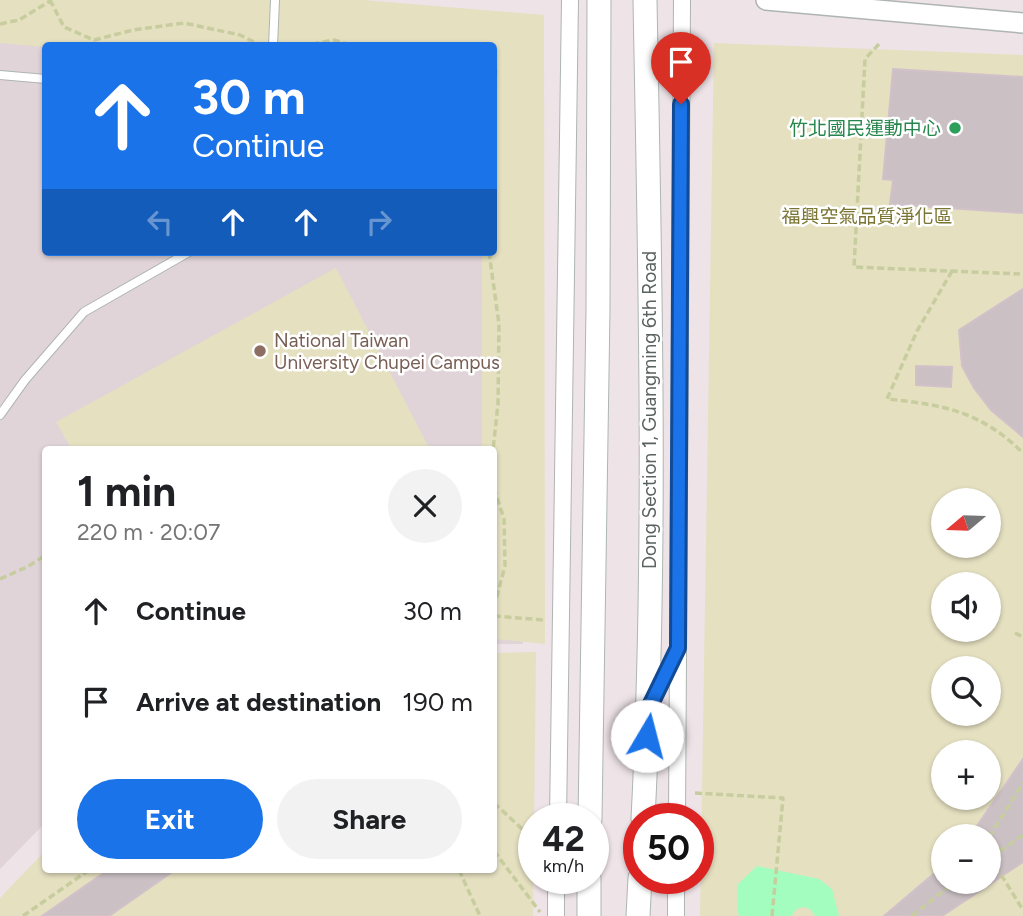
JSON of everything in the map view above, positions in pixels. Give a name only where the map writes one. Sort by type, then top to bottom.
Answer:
[{"type":"main road","points":[[590,803],[598,309],[599,0]]},
{"type":"main road","name":"Dong Section 1, Guangming 6th Road","points":[[644,803],[649,708],[651,433],[645,0]]},
{"type":"main road","points":[[589,894],[589,916]]},
{"type":"main road","points":[[638,916],[639,894]]},
{"type":"street","points":[[558,803],[570,0]]},
{"type":"street","name":"Dong Section 1, Guangming 6th Road","points":[[677,803],[682,0]]},
{"type":"street","points":[[766,0],[1023,23]]},
{"type":"street","points":[[649,708],[678,648]]},
{"type":"street","points":[[556,894],[556,916]]},
{"type":"street","points":[[676,894],[676,916]]},
{"type":"lane","points":[[273,42],[275,0]]},
{"type":"lane","points":[[0,75],[42,79]]},
{"type":"lane","points":[[0,415],[25,380],[83,312],[182,256]]},
{"type":"path","points":[[0,24],[19,20],[50,0],[64,27],[94,40],[133,30],[184,23],[240,35],[254,42]]},
{"type":"path","points":[[323,42],[341,42]]},
{"type":"path","points":[[879,44],[865,59],[854,267],[1020,274]]},
{"type":"path","points":[[490,256],[499,324],[494,446]]},
{"type":"path","points":[[952,271],[917,331],[887,399],[938,405],[977,418],[1023,453]]},
{"type":"path","points":[[497,497],[504,519],[505,554],[505,566],[497,596]]},
{"type":"path","points":[[0,579],[42,558]]},
{"type":"path","points":[[497,616],[545,620]]},
{"type":"path","points":[[1015,633],[1023,636]]},
{"type":"path","points":[[997,824],[1023,783]]},
{"type":"path","points":[[695,793],[783,798],[772,916]]},
{"type":"path","points":[[497,806],[518,825]]},
{"type":"path","points":[[1001,850],[1023,835]]},
{"type":"path","points":[[497,856],[543,916]]},
{"type":"path","points":[[23,916],[85,873]]},
{"type":"path","points":[[460,873],[480,916]]},
{"type":"path","points":[[1001,874],[1023,910]]},
{"type":"path","points":[[912,916],[939,894]]},
{"type":"shaded area","name":"National Taiwan University Chupei Campus","points":[[0,10],[42,43],[42,256],[497,256],[497,227],[518,50],[523,644],[497,644],[497,446],[42,446],[42,826],[0,869]]},
{"type":"shaded area","points":[[757,866],[819,879],[832,889],[839,916],[815,916],[810,909],[802,907],[792,916],[739,916],[737,885]]},
{"type":"green space","points":[[0,0],[362,0],[544,15],[545,644],[497,639],[497,446],[482,446],[482,256],[497,256],[497,42],[42,42],[42,47],[0,43]]},
{"type":"green space","name":"福興空氣品質淨化區","points":[[714,43],[1023,55],[1023,916],[700,916],[700,894],[714,894],[714,803],[702,803]]},
{"type":"green space","points":[[336,268],[428,446],[70,446],[56,422]]},
{"type":"green space","points":[[536,652],[534,803],[518,803],[518,894],[533,894],[533,916],[0,916],[0,898],[42,854],[42,873],[497,873],[497,653]]},
{"type":"building","name":"竹北國民運動中心","points":[[893,69],[1023,77],[1023,213],[890,204],[893,180],[883,179]]},
{"type":"building","points":[[1023,289],[1023,437],[991,410],[974,388],[962,366],[959,330]]},
{"type":"building","points":[[916,366],[952,367],[951,387],[916,385]]},
{"type":"building","points":[[1023,759],[1023,862],[1001,877],[1001,824],[978,824],[988,810],[1001,810],[1001,791]]},
{"type":"building","points":[[104,873],[171,873],[109,916],[42,916]]},
{"type":"building","points":[[931,876],[931,894],[975,894],[942,916],[884,916]]},
{"type":"place","name":"竹北國民運動中心","points":[[955,128]]},
{"type":"place","name":"National Taiwan University Chupei Campus","points":[[260,351]]},
{"type":"route","points":[[647,736],[649,708],[678,648],[681,104]]}]
